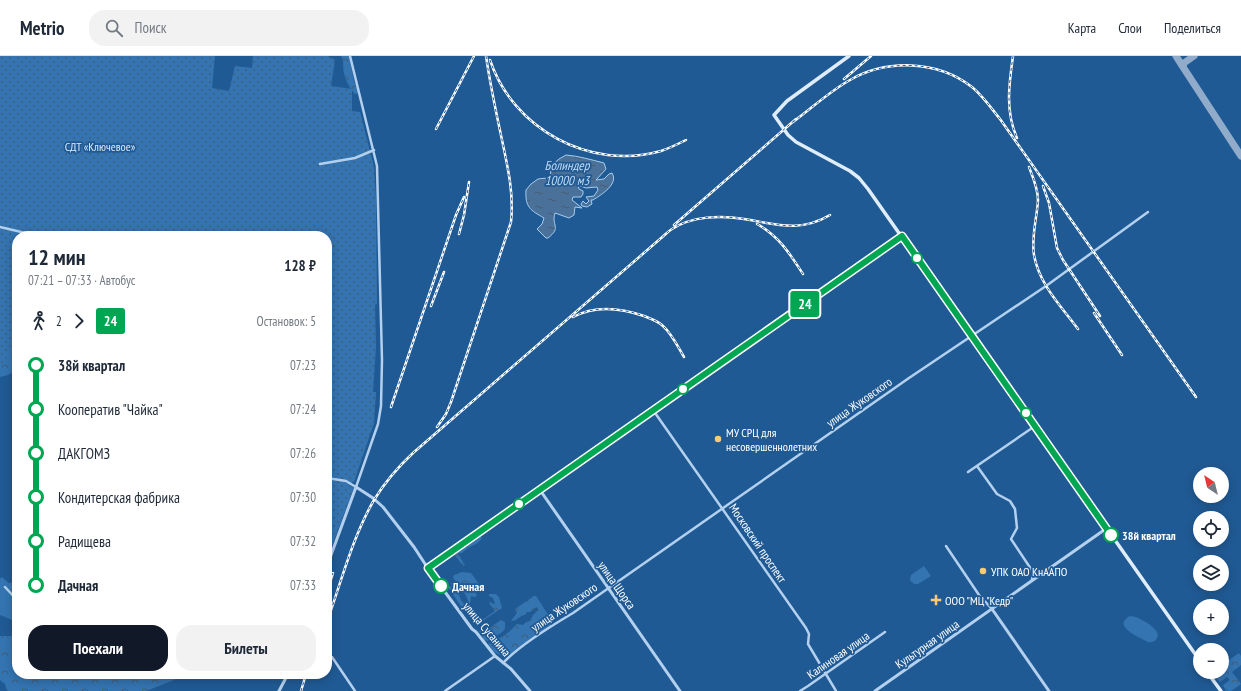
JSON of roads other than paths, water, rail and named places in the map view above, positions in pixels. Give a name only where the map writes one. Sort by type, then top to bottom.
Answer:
[{"type":"main road","points":[[850,56],[787,101],[774,115],[788,135],[796,142],[840,165],[859,178],[868,189],[1193,652]]},
{"type":"main road","points":[[1212,679],[1221,691]]},
{"type":"street","points":[[332,552],[378,424],[381,406],[382,367],[377,166],[350,56]]},
{"type":"street","points":[[320,164],[355,158],[374,150]]},
{"type":"street","name":"улица Жуковского","points":[[503,663],[530,641],[573,614],[608,588],[971,336],[1046,286],[1148,212]]},
{"type":"street","points":[[0,227],[17,231]]},
{"type":"street","points":[[428,568],[902,236]]},
{"type":"street","name":"Московский проспект","points":[[654,410],[723,508],[752,553],[806,628],[809,634],[808,644],[836,691]]},
{"type":"street","points":[[968,472],[1035,426]]},
{"type":"street","points":[[977,466],[997,494],[1010,501],[1015,509],[1017,528],[1011,539],[1033,572],[1032,580]]},
{"type":"street","points":[[332,479],[346,481],[356,487]]},
{"type":"street","name":"улица Сусанина","points":[[356,487],[373,498],[383,507],[414,547],[472,629],[495,656],[511,670],[530,691]]},
{"type":"street","name":"улица Щорса","points":[[540,490],[680,691]]},
{"type":"street","name":"Культурная улица","points":[[875,691],[1107,528]]},
{"type":"street","points":[[946,546],[1049,691]]},
{"type":"street","points":[[5,587],[12,595]]},
{"type":"street","name":"Калиновая улица","points":[[800,691],[885,632]]},
{"type":"street","points":[[445,691],[495,656]]},
{"type":"street","points":[[332,657],[355,691]]},
{"type":"street","points":[[279,691],[285,679]]},
{"type":"water","name":"Болиндер 10000 м3","points":[[566,155],[604,163],[606,169],[596,180],[604,179],[612,173],[614,177],[608,189],[591,200],[592,204],[587,207],[582,206],[581,204],[583,201],[586,204],[589,201],[586,197],[594,196],[598,190],[597,187],[586,188],[578,185],[579,189],[583,191],[583,194],[581,197],[573,197],[572,200],[582,208],[575,207],[574,215],[569,218],[555,213],[555,229],[548,238],[546,238],[537,229],[542,224],[544,218],[535,213],[529,207],[526,200],[526,190],[538,179],[547,178],[550,176],[552,165]]},
{"type":"railway","points":[[436,129],[474,56]]},
{"type":"railway","points":[[437,427],[446,414],[451,402],[511,222],[512,201],[510,181],[486,56]]},
{"type":"railway","points":[[844,79],[871,56]]},
{"type":"railway","points":[[1013,56],[1009,87],[1009,108],[1013,128],[1017,138]]},
{"type":"railway","points":[[490,60],[501,85],[516,106],[535,124],[558,139],[582,149],[608,155],[634,156],[661,151],[686,140]]},
{"type":"railway","points":[[793,122],[843,84],[864,73],[880,68],[896,66],[928,67],[958,78],[972,87],[1000,119],[1196,397]]},
{"type":"railway","points":[[674,225],[796,119]]},
{"type":"railway","points":[[1029,167],[1038,196],[1033,241],[1034,255],[1037,266],[1046,285],[1078,329]]},
{"type":"railway","points":[[459,234],[464,215],[469,182]]},
{"type":"railway","points":[[1043,186],[1049,203],[1057,248],[1063,260],[1100,316]]},
{"type":"railway","points":[[391,407],[456,215],[464,197]]},
{"type":"railway","points":[[332,607],[348,560],[367,514],[374,500],[397,469],[413,453],[669,231],[688,221],[716,217],[735,218],[788,226],[808,224],[819,221],[830,215]]},
{"type":"railway","points":[[757,224],[778,240],[803,274]]},
{"type":"railway","points":[[431,306],[444,272]]},
{"type":"railway","points":[[573,317],[581,313],[599,309],[626,311],[644,316],[654,320],[666,329],[684,357]]},
{"type":"railway","points":[[1094,313],[1122,355]]},
{"type":"railway","points":[[301,691],[305,679]]},
{"type":"place","name":"МУ СРЦ для несовершеннолетних","points":[[718,439]]},
{"type":"place","name":"38й квартал","points":[[1111,535]]},
{"type":"place","name":"УПК ОАО КнААПО","points":[[983,571]]},
{"type":"place","name":"Дачная","points":[[441,586]]},
{"type":"place","name":"ООО \"МЦ \"Кедр\"","points":[[936,600]]},
{"type":"park label","name":"СДТ «Ключевое»","points":[[100,146]]}]
